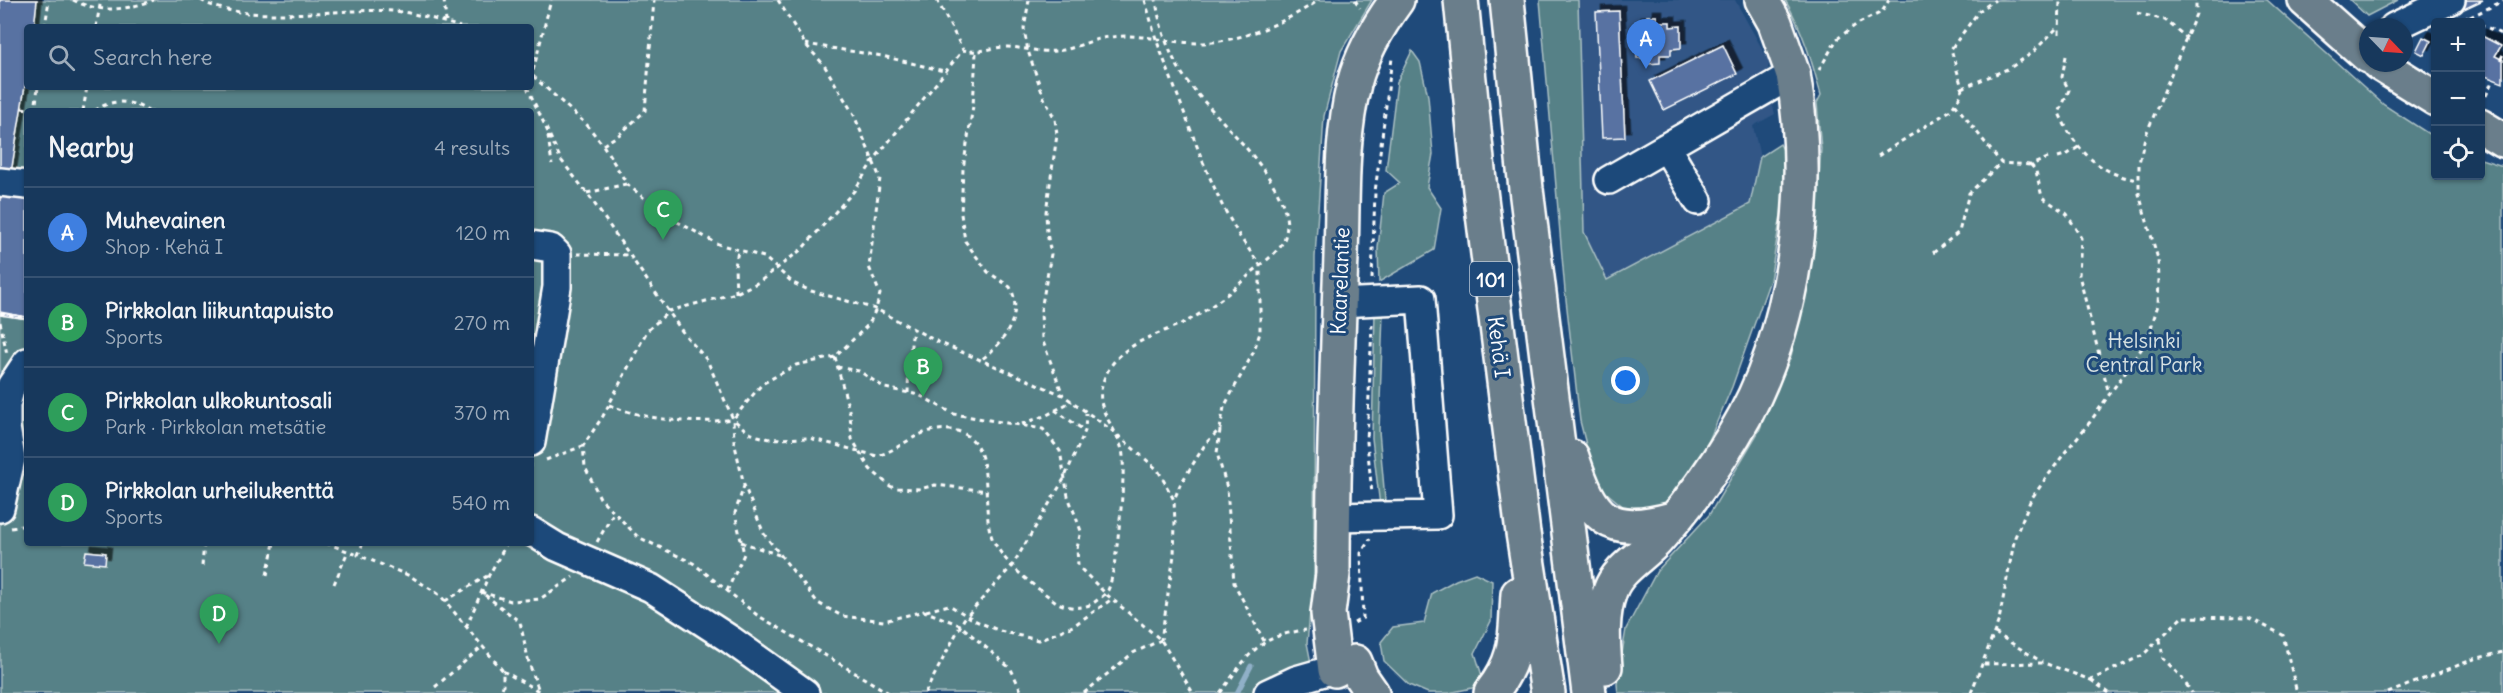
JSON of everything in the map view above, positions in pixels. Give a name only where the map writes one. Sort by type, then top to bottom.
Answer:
[{"type":"main road","name":"101","points":[[1507,0],[1526,189],[1589,693]]},
{"type":"main road","points":[[1608,693],[1604,608],[1610,588],[1620,574],[1656,542],[1673,519],[1699,492],[1736,433],[1768,364],[1787,304],[1797,237],[1802,166],[1799,108],[1805,75],[1762,0]]},
{"type":"main road","points":[[2305,0],[2359,45]]},
{"type":"main road","name":"Kaarelantie","points":[[1372,693],[1360,677],[1345,675],[1337,625],[1333,574],[1333,517],[1339,303],[1349,108],[1361,61],[1389,12]]},
{"type":"main road","name":"Kehä I","points":[[1462,12],[1480,190],[1523,533],[1548,693]]},
{"type":"main road","points":[[2397,72],[2431,96]]},
{"type":"main road","points":[[2485,114],[2503,123]]},
{"type":"main road","points":[[2485,117],[2503,140]]},
{"type":"main road","points":[[1550,384],[1579,477],[1591,506],[1604,518],[1618,525],[1648,526],[1673,519]]},
{"type":"main road","points":[[1491,693],[1501,680],[1516,644],[1523,533]]},
{"type":"street","points":[[2413,22],[2460,9]]},
{"type":"street","points":[[1609,180],[1666,147],[1805,75]]},
{"type":"street","points":[[1666,147],[1698,201]]},
{"type":"street","points":[[0,182],[24,185]]},
{"type":"street","points":[[534,245],[550,248],[557,254],[556,298],[535,387],[536,452]]},
{"type":"street","points":[[1333,517],[1438,515],[1421,299],[1339,303]]},
{"type":"street","points":[[0,508],[11,459],[6,427],[6,405],[17,360]]},
{"type":"street","points":[[534,533],[557,547],[651,588],[731,640],[805,693]]},
{"type":"street","points":[[1268,693],[1296,680],[1345,675]]},
{"type":"path","points":[[45,24],[49,0]]},
{"type":"path","points":[[73,0],[99,9],[132,8],[153,0]]},
{"type":"path","points":[[96,24],[100,0]]},
{"type":"path","points":[[201,0],[214,8],[232,11],[264,13],[335,10],[392,11],[417,14],[452,24]]},
{"type":"path","points":[[444,0],[446,22]]},
{"type":"path","points":[[534,69],[551,0]]},
{"type":"path","points":[[603,145],[620,134],[645,111],[654,0]]},
{"type":"path","points":[[609,405],[658,418],[706,423],[733,419],[762,384],[796,365],[835,357],[869,324],[876,309],[880,294],[869,267],[880,178],[854,115],[824,64],[805,44],[778,0]]},
{"type":"path","points":[[938,0],[963,50]]},
{"type":"path","points":[[1029,0],[1024,29],[1028,51],[1044,98],[1055,119],[1057,135],[1046,212],[1051,254],[1041,310],[1042,339],[1063,395]]},
{"type":"path","points":[[1145,0],[1156,39],[1203,162],[1222,205],[1240,237],[1260,265],[1260,333],[1253,353],[1224,407],[1217,453],[1227,488],[1234,582],[1264,641]]},
{"type":"path","points":[[733,419],[749,433],[758,436],[770,439],[809,438],[878,456],[916,435],[930,431],[961,432],[976,447],[985,466],[988,491],[987,513],[992,539],[1012,566],[1061,605],[1073,607],[1091,605],[1106,594],[1113,570],[1124,479],[1122,450],[1102,409],[1100,395],[1108,369],[1119,354],[1138,342],[1192,318],[1236,288],[1283,243],[1287,227],[1283,205],[1267,171],[1189,84],[1164,39],[1156,0]]},
{"type":"path","points":[[963,50],[976,53],[1009,47],[1028,51],[1062,50],[1110,37],[1135,35],[1198,43],[1243,36],[1266,28],[1319,0]]},
{"type":"path","points":[[1805,75],[1837,39],[1857,24],[1882,12],[1889,0]]},
{"type":"path","points":[[1878,156],[1951,110],[1962,88],[1951,49],[1979,11],[1995,0]]},
{"type":"path","points":[[2059,34],[2060,0]]},
{"type":"path","points":[[1971,693],[1995,633],[2005,595],[2015,537],[2031,499],[2110,395],[2147,341],[2158,305],[2158,260],[2139,194],[2139,163],[2145,137],[2196,14],[2196,0]]},
{"type":"path","points":[[2460,9],[2503,1]]},
{"type":"path","points":[[1220,693],[1240,666],[1264,641],[1292,631],[1358,622],[1363,618],[1361,553],[1373,533],[1367,442],[1373,302],[1371,251],[1386,95],[1395,40],[1389,12]]},
{"type":"path","points":[[2137,13],[2165,20],[2187,38]]},
{"type":"path","points":[[1962,88],[2010,68],[2032,53],[2059,26]]},
{"type":"path","points":[[2485,26],[2503,35]]},
{"type":"path","points":[[805,44],[882,56],[944,71]]},
{"type":"path","points":[[889,693],[757,615],[693,563],[638,537],[600,498],[585,467],[583,446],[609,405],[647,332],[669,311],[736,293],[776,270],[822,230],[855,191],[873,161],[912,116],[944,71],[963,50]]},
{"type":"path","points":[[976,53],[973,106],[963,169],[961,214],[965,241],[988,272],[1010,287],[1014,302],[1009,329],[992,352],[980,361]]},
{"type":"path","points":[[2501,59],[2503,54]]},
{"type":"path","points":[[2066,56],[2062,77],[2069,90],[2059,113],[2068,134],[2103,170],[2122,178],[2139,180]]},
{"type":"path","points":[[534,79],[587,125],[603,145],[627,184],[663,214],[698,235],[738,251],[764,257],[793,283],[811,291],[876,309],[980,361],[1063,395],[1114,432],[1158,470],[1174,500]]},
{"type":"path","points":[[2485,104],[2493,79]]},
{"type":"path","points":[[35,108],[38,90]]},
{"type":"path","points":[[84,108],[86,90]]},
{"type":"path","points":[[527,90],[561,160],[587,193],[684,334],[707,360],[733,419],[734,441],[744,485],[764,534],[818,603],[842,616],[884,621],[949,605],[1000,630],[1038,640],[1072,626],[1112,599]]},
{"type":"path","points":[[99,108],[120,101],[129,102],[142,108]]},
{"type":"path","points":[[1955,104],[2001,163]]},
{"type":"path","points":[[547,131],[552,164]]},
{"type":"path","points":[[2058,156],[2068,154],[2080,146]]},
{"type":"path","points":[[1933,253],[1959,232],[1969,193],[2001,163],[2031,165],[2048,158]]},
{"type":"path","points":[[2031,165],[2036,171],[2042,197],[2067,214],[2081,238],[2079,275],[2110,395]]},
{"type":"path","points":[[587,193],[627,184]]},
{"type":"path","points":[[736,293],[735,266],[738,251]]},
{"type":"path","points":[[557,260],[571,254],[630,255]]},
{"type":"path","points":[[0,314],[24,318]]},
{"type":"path","points":[[0,322],[17,360]]},
{"type":"path","points":[[908,393],[913,329]]},
{"type":"path","points":[[835,357],[850,414],[852,439],[870,469],[894,489],[921,489],[936,485],[988,491]]},
{"type":"path","points":[[837,367],[859,371],[885,388],[919,395],[954,414],[1043,429],[1060,450],[1064,479],[1081,531],[1077,548],[1078,566],[1106,594],[1161,640],[1193,693]]},
{"type":"path","points":[[1021,424],[1072,401]]},
{"type":"path","points":[[1055,410],[1085,430]]},
{"type":"path","points":[[925,693],[960,625],[1012,566],[1064,479],[1085,430],[1086,413]]},
{"type":"path","points":[[1161,640],[1174,555],[1174,500],[1180,485],[1206,443],[1220,429]]},
{"type":"path","points":[[536,452],[583,446]]},
{"type":"path","points":[[727,591],[744,554],[735,513],[744,485]]},
{"type":"path","points":[[481,592],[511,601],[540,599],[573,577],[587,559],[614,512]]},
{"type":"path","points":[[741,542],[781,556]]},
{"type":"path","points":[[202,566],[204,546]]},
{"type":"path","points":[[267,575],[273,546]]},
{"type":"path","points":[[334,546],[410,576],[440,595],[503,671],[540,692]]},
{"type":"path","points":[[358,555],[362,546]]},
{"type":"path","points":[[466,627],[489,575],[505,546]]},
{"type":"path","points":[[334,584],[348,551]]},
{"type":"path","points":[[445,601],[489,575]]},
{"type":"path","points":[[481,592],[520,622],[529,663],[540,692]]},
{"type":"path","points":[[924,611],[960,625],[1011,669],[1022,693]]},
{"type":"path","points":[[2091,680],[2143,656],[2182,617],[2249,618],[2283,635],[2297,693]]},
{"type":"path","points":[[1995,633],[2044,663],[2091,680],[2109,693]]},
{"type":"path","points":[[2160,639],[2163,658],[2182,678],[2192,693]]},
{"type":"path","points":[[1084,693],[1133,653],[1161,640]]},
{"type":"path","points":[[435,687],[483,646]]},
{"type":"path","points":[[2388,693],[2474,659],[2503,652]]},
{"type":"path","points":[[1984,664],[2044,663]]},
{"type":"path","points":[[500,693],[503,686],[503,671]]},
{"type":"shaded area","points":[[1578,0],[1735,0],[1769,61],[1766,82],[1775,114],[1753,126],[1760,157],[1751,204],[1607,280],[1584,232]]},
{"type":"green space","points":[[0,0],[1372,0],[1341,51],[1324,116],[1315,257],[1314,574],[1307,643],[1317,693],[0,693]]},
{"type":"green space","points":[[1540,0],[1578,0],[1584,232],[1607,280],[1750,204],[1760,157],[1780,144],[1787,158],[1781,215],[1770,280],[1732,387],[1707,445],[1671,498],[1649,515],[1625,508],[1596,484],[1580,421],[1565,291]]},
{"type":"green space","name":"Helsinki Central Park","points":[[1785,0],[2267,0],[2384,105],[2431,135],[2431,180],[2485,180],[2485,160],[2503,166],[2503,693],[1618,693],[1617,684],[1626,629],[1657,571],[1709,515],[1759,431],[1791,356],[1809,282],[1815,233],[1821,149],[1817,103],[1821,95],[1802,35]]},
{"type":"green space","points":[[2350,0],[2398,0],[2367,16]]},
{"type":"green space","points":[[1412,51],[1420,62],[1428,96],[1433,154],[1427,187],[1441,208],[1434,250],[1379,282],[1378,248],[1384,193],[1400,183],[1386,170],[1397,82]]},
{"type":"green space","points":[[1375,312],[1383,312],[1379,431],[1385,500],[1380,506],[1372,438]]},
{"type":"green space","points":[[1475,573],[1492,581],[1491,621],[1475,653],[1483,679],[1472,688],[1449,693],[1428,693],[1409,685],[1384,661],[1381,642],[1393,627],[1424,623],[1432,593]]},
{"type":"building","points":[[0,0],[37,0],[34,24],[24,24],[24,90],[11,173],[0,172]]},
{"type":"building","points":[[2483,0],[2464,9],[2460,1]]},
{"type":"building","points":[[1619,11],[1625,137],[1602,138],[1596,12]]},
{"type":"building","points":[[1647,16],[1657,16],[1657,22],[1670,22],[1670,27],[1681,26],[1681,48],[1671,49],[1671,55],[1660,55],[1660,63],[1647,64],[1647,58],[1637,58],[1636,22],[1647,22]]},
{"type":"building","points":[[2423,37],[2431,41],[2424,55],[2416,51]]},
{"type":"building","points":[[2485,38],[2501,46],[2495,56],[2503,60],[2503,83],[2485,76]]},
{"type":"building","points":[[1723,45],[1737,74],[1664,110],[1650,81]]},
{"type":"building","points":[[0,195],[24,199],[24,316],[0,312]]},
{"type":"building","points":[[0,313],[24,317],[24,319],[0,315]]},
{"type":"building","points":[[86,551],[106,553],[105,564],[84,562]]},
{"type":"waterway","points":[[1237,693],[1251,666]]},
{"type":"place","name":"Muhevainen","points":[[1646,69]]},
{"type":"place","name":"Pirkkolan ulkokuntosali","points":[[663,240]]},
{"type":"place","name":"Pirkkolan liikuntapuisto","points":[[923,397]]},
{"type":"place","name":"Pirkkolan urheilukenttä","points":[[219,644]]}]
